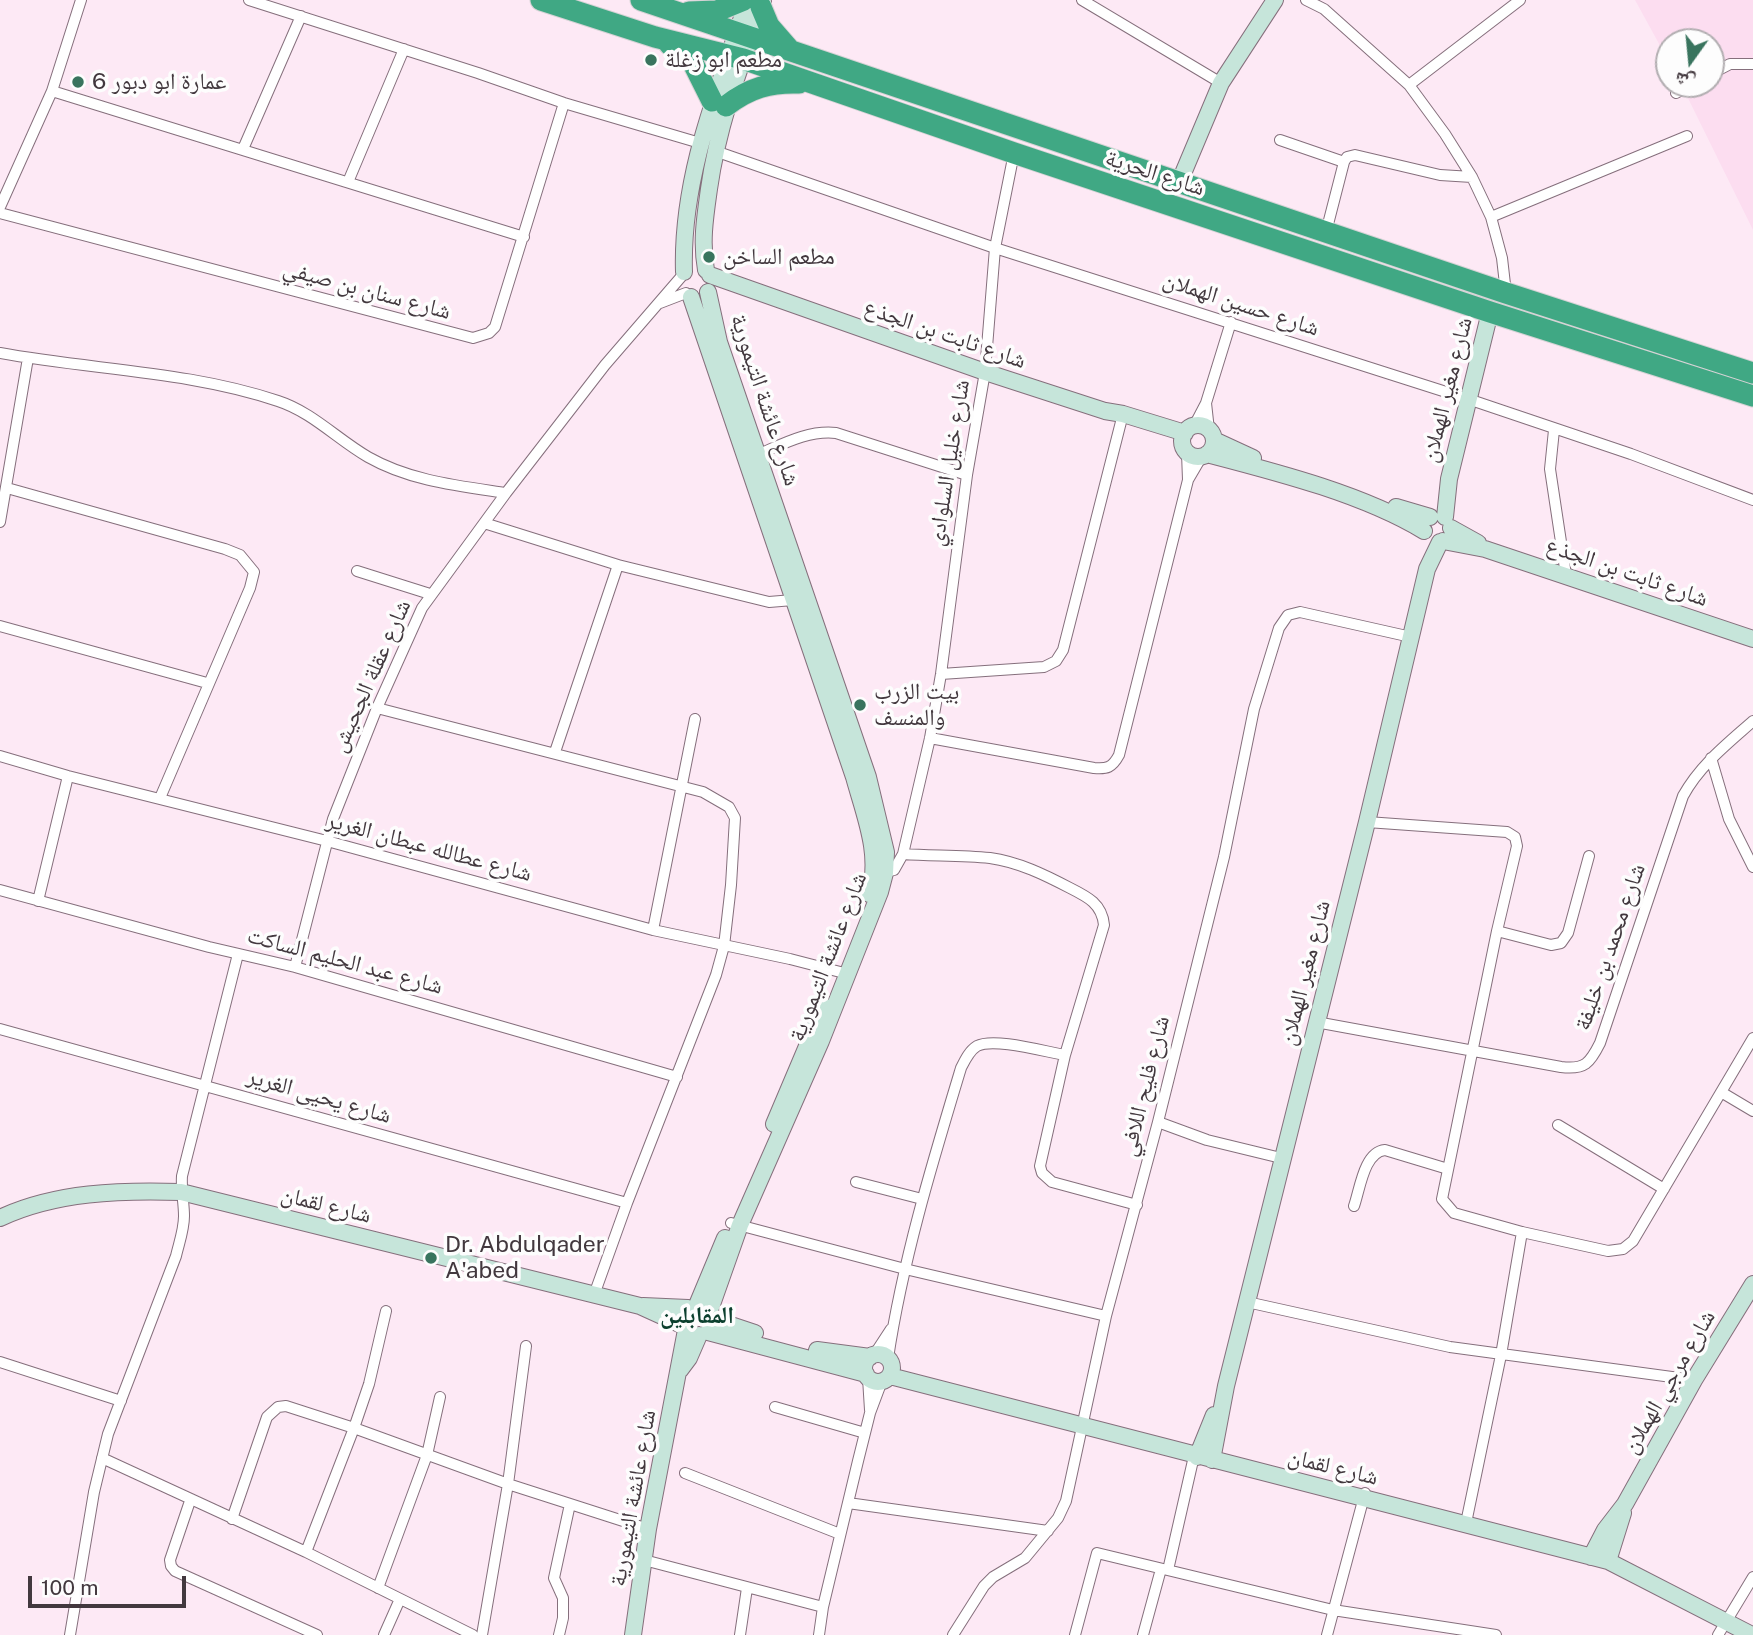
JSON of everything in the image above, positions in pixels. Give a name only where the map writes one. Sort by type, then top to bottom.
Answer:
[{"type":"highway","name":"شارع الحرية","points":[[541,0],[654,37],[736,57],[1490,312],[1753,396]]},
{"type":"highway","name":"شارع الحرية","points":[[641,0],[1506,293],[1752,369]]},
{"type":"highway","points":[[676,12],[705,13],[754,2],[769,26],[793,53]]},
{"type":"highway","points":[[654,37],[680,49],[692,61],[719,103],[761,86],[781,82],[813,83]]},
{"type":"street","points":[[0,207],[51,91],[81,0]]},
{"type":"street","name":"شارع حسين الهملان","points":[[249,0],[707,147],[995,248],[1468,399],[1631,454],[1753,500]]},
{"type":"street","points":[[1082,0],[1221,83]]},
{"type":"street","points":[[1179,183],[1221,83],[1275,0]]},
{"type":"street","points":[[1306,0],[1323,4],[1409,85],[1445,134],[1472,177],[1491,217],[1502,258],[1506,293]]},
{"type":"street","points":[[1409,85],[1520,0]]},
{"type":"street","points":[[686,285],[686,219],[719,103],[754,2]]},
{"type":"street","points":[[243,149],[301,16]]},
{"type":"street","points":[[348,182],[404,49]]},
{"type":"street","points":[[1725,67],[1730,64],[1753,64]]},
{"type":"street","points":[[51,91],[524,237]]},
{"type":"street","name":"شارع سنان بن صيفي","points":[[0,213],[473,338],[489,333],[495,327],[564,103]]},
{"type":"street","points":[[1491,217],[1687,136]]},
{"type":"street","points":[[1280,140],[1345,162]]},
{"type":"street","name":"شارع عائشة التيمورية","points":[[633,1635],[648,1529],[680,1370],[680,1353],[698,1321],[735,1224],[843,973],[870,890],[887,862],[868,777],[719,342],[703,249],[707,147]]},
{"type":"street","name":"شارع خليل السلوادي","points":[[903,855],[930,738],[941,674],[967,475],[985,372],[995,248],[1014,153]]},
{"type":"street","points":[[1326,232],[1345,162],[1350,155],[1440,175],[1472,177]]},
{"type":"street","points":[[695,266],[709,281],[703,296],[686,285],[695,266]]},
{"type":"street","name":"شارع ثابت بن الجذع","points":[[709,281],[770,297],[985,372],[1280,469],[1437,528],[1485,549],[1753,639]]},
{"type":"street","name":"شارع عائشة التيمورية","points":[[686,285],[854,777],[880,873]]},
{"type":"street","name":"شارع عقلة الجحيش","points":[[295,967],[333,819],[377,708],[413,625],[430,594],[605,365],[657,304],[686,285]]},
{"type":"street","name":"شارع عقلة الجحيش","points":[[657,304],[686,285]]},
{"type":"street","name":"شارع مغير الهملان","points":[[1203,1454],[1226,1387],[1367,822],[1490,312]]},
{"type":"street","points":[[930,738],[1094,768],[1108,769],[1114,764],[1119,755],[1206,403],[1231,323]]},
{"type":"street","points":[[0,353],[191,380],[245,391],[281,402],[315,419],[385,466],[441,483],[506,493]]},
{"type":"street","points":[[0,522],[29,358]]},
{"type":"street","points":[[941,674],[1044,667],[1056,661],[1063,650],[1121,417]]},
{"type":"street","points":[[1554,430],[1550,469],[1566,575]]},
{"type":"street","points":[[757,454],[810,434],[836,433],[967,475]]},
{"type":"street","points":[[7,488],[240,555],[254,572],[253,580],[160,798]]},
{"type":"street","points":[[484,523],[618,565],[769,602],[793,600]]},
{"type":"street","points":[[555,752],[618,565]]},
{"type":"street","points":[[357,571],[430,594]]},
{"type":"street","name":"شارع فليح اللافي","points":[[953,1635],[984,1586],[993,1577],[1025,1558],[1058,1518],[1066,1501],[1106,1316],[1137,1205],[1224,857],[1254,709],[1283,620],[1300,612],[1410,637]]},
{"type":"street","points":[[0,626],[207,683]]},
{"type":"street","points":[[377,708],[683,786],[718,798],[729,807],[735,818],[724,946],[716,975],[626,1203],[594,1295]]},
{"type":"street","points":[[653,930],[695,719]]},
{"type":"street","name":"شارع محمد بن خليفة","points":[[1316,1022],[1575,1069],[1585,1066],[1593,1058],[1600,1043],[1683,796],[1711,758],[1753,721]]},
{"type":"street","name":"شارع عطالله عبطان الغرير","points":[[0,756],[653,930],[843,973]]},
{"type":"street","points":[[1711,758],[1729,819],[1753,867]]},
{"type":"street","points":[[38,901],[68,776]]},
{"type":"street","points":[[1367,822],[1507,832],[1515,837],[1517,846],[1441,1199],[1450,1211],[1522,1232],[1608,1251],[1623,1249],[1633,1241],[1753,1038]]},
{"type":"street","points":[[880,873],[894,870],[903,855],[990,858],[1041,873],[1094,902],[1101,909],[1104,925],[1065,1055],[1040,1166],[1042,1173],[1052,1182],[1137,1205]]},
{"type":"street","points":[[1497,931],[1551,945],[1561,943],[1568,933],[1589,856]]},
{"type":"street","name":"شارع عبد الحليم الساكت","points":[[0,890],[295,967],[677,1077]]},
{"type":"street","points":[[70,1635],[108,1434],[176,1256],[184,1214],[181,1192],[185,1161],[238,954]]},
{"type":"street","name":"شارع يحيى الغرير","points":[[0,1029],[626,1203]]},
{"type":"street","points":[[819,1635],[823,1607],[879,1368],[892,1327],[922,1199],[961,1068],[969,1053],[983,1044],[1000,1043],[1065,1055]]},
{"type":"street","points":[[1721,1092],[1753,1111]]},
{"type":"street","points":[[1158,1122],[1207,1140],[1282,1158]]},
{"type":"street","points":[[1558,1125],[1664,1189]]},
{"type":"street","points":[[1354,1206],[1369,1161],[1379,1151],[1385,1150],[1448,1169]]},
{"type":"street","points":[[856,1182],[922,1199]]},
{"type":"street","name":"شارع لقمان","points":[[0,1218],[15,1211],[92,1195],[134,1191],[181,1192],[820,1350],[879,1368],[945,1382],[1203,1454],[1466,1519],[1601,1556],[1753,1626]]},
{"type":"street","points":[[735,1224],[905,1269],[1106,1316]]},
{"type":"street","points":[[1466,1519],[1501,1355],[1522,1232]]},
{"type":"street","name":"شارع مرجي الهملان","points":[[1601,1556],[1625,1504],[1694,1380],[1753,1284]]},
{"type":"street","points":[[1247,1302],[1380,1333],[1501,1355],[1694,1380]]},
{"type":"street","points":[[306,1552],[369,1384],[386,1311]]},
{"type":"street","points":[[482,1635],[508,1485],[526,1346]]},
{"type":"street","points":[[0,1362],[121,1401]]},
{"type":"street","points":[[378,1588],[427,1455],[440,1397]]},
{"type":"street","points":[[232,1519],[267,1417],[272,1410],[286,1406],[508,1485],[648,1529]]},
{"type":"street","points":[[775,1407],[865,1433]]},
{"type":"street","points":[[1143,1635],[1203,1454]]},
{"type":"street","points":[[102,1458],[190,1501],[306,1552],[473,1635]]},
{"type":"street","points":[[685,1473],[840,1534]]},
{"type":"street","points":[[1327,1635],[1365,1495]]},
{"type":"street","points":[[190,1501],[170,1560],[175,1571],[317,1635]]},
{"type":"street","points":[[848,1503],[1048,1531]]},
{"type":"street","points":[[559,1635],[563,1618],[563,1598],[554,1578],[570,1504]]},
{"type":"street","points":[[1075,1635],[1097,1553],[1333,1610],[1496,1635]]},
{"type":"street","points":[[644,1560],[823,1607]]},
{"type":"street","points":[[1718,1635],[1753,1577]]},
{"type":"street","points":[[740,1635],[747,1588]]},
{"type":"street","points":[[384,1635],[400,1598]]},
{"type":"street","name":"شارع لقمان","points":[[1728,1616],[1752,1635]]},
{"type":"shaded area","points":[[1635,0],[1753,0],[1753,230],[1688,98],[1725,98],[1725,28],[1655,28],[1655,36]]},
{"type":"place","name":"مطعم ابو زغلة","points":[[651,60]]},
{"type":"place","name":"عمارة ابو دبور 6","points":[[78,82]]},
{"type":"place","name":"مطعم الساخن","points":[[709,257]]},
{"type":"place","name":"بيت الزرب والمنسف","points":[[860,705]]},
{"type":"place","name":"Dr. Abdulqader A'abed","points":[[431,1258]]},
{"type":"district","name":"المقابلين","points":[[697,1316]]}]
